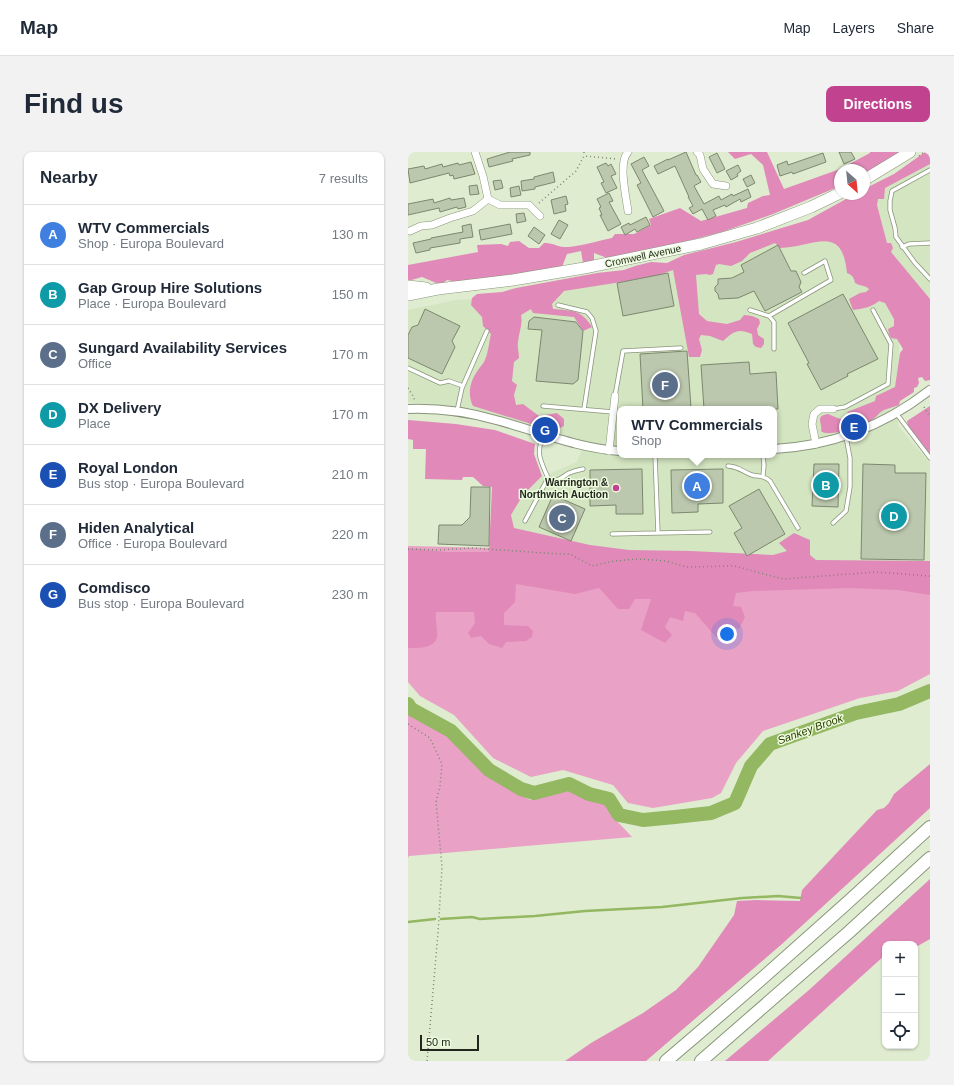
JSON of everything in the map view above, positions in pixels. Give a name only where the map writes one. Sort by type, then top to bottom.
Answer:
[{"type":"highway","points":[[666,1061],[765,977],[930,827]]},
{"type":"highway","points":[[701,1061],[826,952],[930,858]]},
{"type":"main road","points":[[870,176],[910,152]]},
{"type":"main road","name":"Cromwell Avenue","points":[[408,295],[438,289],[513,280],[584,268],[701,244],[757,228],[811,207],[834,196]]},
{"type":"main road","name":"Cromwell Avenue","points":[[408,286],[438,289]]},
{"type":"street","points":[[475,152],[483,176],[488,199]]},
{"type":"street","points":[[628,152],[624,156],[623,166],[628,211]]},
{"type":"street","points":[[697,152],[700,155],[703,169],[713,184],[726,186]]},
{"type":"street","points":[[488,199],[500,205],[529,205],[540,216]]},
{"type":"street","points":[[410,231],[421,226],[432,225],[473,211],[488,199]]},
{"type":"street","points":[[777,449],[816,444],[846,436],[882,422],[930,390]]},
{"type":"street","points":[[609,451],[615,396]]},
{"type":"street","points":[[412,409],[457,412],[496,420],[584,446],[617,451]]},
{"type":"street","points":[[816,444],[812,424],[814,414],[820,409],[833,409]]},
{"type":"lane","points":[[930,170],[892,191],[890,201],[890,210],[896,238],[930,279]]},
{"type":"lane","points":[[902,247],[909,244],[930,243]]},
{"type":"lane","points":[[769,316],[831,280],[825,261],[804,273]]},
{"type":"lane","points":[[558,305],[586,312],[592,318],[596,331],[584,409]]},
{"type":"lane","points":[[750,310],[769,316],[774,322],[774,349]]},
{"type":"lane","points":[[833,409],[845,407],[888,384],[891,344],[873,310]]},
{"type":"lane","points":[[457,412],[462,386],[487,331]]},
{"type":"lane","points":[[615,396],[623,351],[681,348]]},
{"type":"lane","points":[[408,368],[440,383],[449,381],[462,386]]},
{"type":"lane","points":[[543,406],[613,412]]},
{"type":"lane","points":[[896,414],[930,458]]},
{"type":"lane","points":[[543,435],[538,450],[548,478],[554,481],[559,480],[570,473],[583,469]]},
{"type":"lane","points":[[833,523],[846,511],[850,487],[850,458],[846,436]]},
{"type":"lane","points":[[655,458],[658,533]]},
{"type":"lane","points":[[762,476],[764,465],[763,458]]},
{"type":"lane","points":[[728,466],[741,468],[751,474],[762,476],[772,484],[798,528]]},
{"type":"lane","points":[[525,521],[548,478]]},
{"type":"lane","points":[[612,534],[710,532]]},
{"type":"path","points":[[532,208],[557,189],[576,171],[584,156],[584,152]]},
{"type":"path","points":[[584,156],[624,159]]},
{"type":"path","points":[[408,388],[414,396],[412,409]]},
{"type":"path","points":[[924,407],[930,417]]},
{"type":"path","points":[[408,549],[438,550],[472,548],[570,554],[592,566],[614,561],[638,559],[666,561],[687,566],[734,566],[783,579],[876,572],[930,576]]},
{"type":"path","points":[[408,724],[430,738],[442,764],[440,786],[436,802],[442,866],[438,940],[427,1061]]},
{"type":"shaded area","points":[[728,152],[767,152],[784,189],[834,171],[834,189],[773,214],[722,232],[629,256],[610,259],[594,253],[594,263],[583,263],[581,251],[567,254],[562,267],[462,283],[447,280],[441,285],[422,277],[408,281],[408,265],[478,252],[477,245],[501,244],[508,246],[510,242],[519,241],[529,248],[539,248],[544,243],[565,247],[579,246],[612,238],[615,234],[634,234],[651,225],[649,219],[680,208],[701,221],[747,208],[748,203],[763,196],[770,195],[763,165],[751,154],[735,159]]},
{"type":"shaded area","points":[[870,152],[900,152],[870,170],[870,164],[849,164]]},
{"type":"shaded area","points":[[925,152],[930,152],[930,164],[885,188],[884,199],[878,199],[877,205],[887,243],[891,243],[893,248],[891,252],[930,299],[930,380],[925,381],[922,377],[918,378],[919,383],[917,387],[914,388],[914,392],[900,401],[899,405],[884,410],[872,420],[854,428],[838,432],[825,433],[821,431],[821,416],[828,414],[844,419],[850,417],[847,412],[875,401],[876,396],[895,387],[900,353],[903,349],[897,339],[891,338],[889,334],[888,329],[894,326],[894,319],[885,303],[879,301],[873,305],[853,310],[849,299],[860,293],[866,292],[869,289],[855,283],[852,276],[847,273],[844,257],[839,248],[832,243],[824,241],[780,248],[775,243],[750,253],[742,261],[731,266],[716,265],[713,274],[696,275],[699,314],[707,321],[727,324],[740,320],[744,315],[759,319],[760,323],[757,329],[758,335],[764,339],[764,344],[761,348],[756,347],[753,344],[752,334],[743,331],[733,333],[723,341],[710,336],[701,335],[699,339],[702,350],[700,357],[689,357],[673,270],[653,277],[564,291],[552,304],[553,309],[576,312],[584,317],[592,327],[583,331],[574,317],[533,313],[531,309],[521,315],[518,344],[519,358],[514,362],[512,381],[517,385],[514,395],[516,405],[523,404],[539,416],[557,413],[564,419],[564,426],[554,431],[473,406],[470,397],[471,383],[475,374],[484,362],[491,334],[483,326],[482,317],[471,305],[472,298],[477,294],[502,292],[597,273],[624,270],[651,262],[667,263],[684,255],[736,242],[808,220],[844,200],[870,200],[870,186],[894,174]]},
{"type":"shaded area","points":[[930,152],[930,307],[878,245],[871,189]]},
{"type":"shaded area","points":[[827,231],[900,322],[898,426],[930,463],[930,566],[612,555],[517,542],[511,515],[523,495],[541,477],[577,462],[585,441],[474,409],[408,402],[408,310],[456,300],[515,296],[692,266],[778,237]]},
{"type":"shaded area","points":[[930,406],[930,455],[908,426],[907,421]]},
{"type":"shaded area","points":[[408,420],[456,424],[495,430],[535,444],[534,454],[542,476],[523,495],[511,515],[514,528],[590,545],[629,550],[773,555],[787,551],[779,543],[794,533],[810,540],[810,555],[816,560],[930,561],[930,595],[898,590],[849,588],[753,591],[736,593],[733,606],[741,607],[745,617],[739,629],[723,625],[717,638],[695,613],[685,611],[683,621],[670,617],[665,627],[672,635],[665,643],[641,630],[651,599],[635,599],[629,609],[618,609],[599,588],[575,594],[516,584],[515,602],[504,613],[504,625],[528,626],[533,631],[532,637],[526,641],[506,642],[502,648],[489,644],[481,636],[471,638],[468,633],[475,623],[474,612],[436,612],[437,638],[435,642],[424,647],[408,648],[408,548],[446,552],[489,552],[492,487],[483,486],[473,477],[463,477],[462,480],[425,479],[426,449],[413,449],[413,440],[408,439]]},
{"type":"shaded area","points":[[408,546],[495,548],[810,570],[930,569],[930,674],[898,691],[860,698],[763,731],[736,763],[721,793],[712,798],[653,808],[628,803],[613,785],[563,770],[531,777],[493,758],[454,715],[420,696],[408,682]]},
{"type":"shaded area","points":[[408,713],[450,737],[485,775],[530,800],[569,791],[607,805],[616,820],[632,837],[409,856],[408,858]]},
{"type":"shaded area","points":[[930,764],[930,808],[782,944],[646,1061],[565,1061],[591,1043],[643,1013],[676,990],[698,967],[734,915],[737,901],[800,901],[802,890],[877,810],[884,808],[894,794]]},
{"type":"shaded area","points":[[930,879],[930,939],[918,946],[918,941],[882,941],[882,958],[768,1061],[725,1061],[809,990]]},
{"type":"building","points":[[510,152],[530,152],[530,155],[512,159],[513,161],[489,167],[487,159]]},
{"type":"building","points":[[686,152],[696,175],[701,182],[694,186],[704,204],[719,196],[721,200],[732,194],[733,196],[748,189],[751,197],[741,202],[740,199],[726,207],[725,205],[713,210],[716,216],[708,220],[702,209],[693,214],[689,208],[693,206],[675,166],[658,174],[654,166]]},
{"type":"building","points":[[839,152],[851,152],[855,159],[844,164]]},
{"type":"building","points":[[717,153],[725,169],[717,173],[709,157]]},
{"type":"building","points":[[823,153],[826,162],[793,174],[792,172],[780,176],[777,165],[787,161],[788,165]]},
{"type":"building","points":[[644,157],[649,166],[642,170],[664,211],[653,217],[637,185],[641,183],[631,164]]},
{"type":"building","points":[[471,162],[475,174],[454,179],[453,175],[450,176],[449,173],[410,183],[408,169],[424,166],[425,169],[442,164],[443,167],[458,163],[459,165]]},
{"type":"building","points":[[606,163],[608,166],[611,164],[616,174],[611,176],[617,188],[606,193],[601,183],[604,182],[597,167]]},
{"type":"building","points":[[738,165],[741,171],[737,174],[738,176],[731,180],[726,171]]},
{"type":"building","points":[[553,172],[555,182],[535,187],[535,189],[522,191],[521,181],[534,179],[534,177]]},
{"type":"building","points":[[751,175],[755,183],[747,187],[743,179]]},
{"type":"building","points":[[501,180],[503,188],[495,190],[493,181]]},
{"type":"building","points":[[477,185],[479,194],[470,195],[469,186]]},
{"type":"building","points":[[519,186],[521,195],[511,197],[510,188]]},
{"type":"building","points":[[609,193],[613,201],[609,202],[621,224],[608,231],[600,215],[602,215],[599,208],[601,207],[597,199]]},
{"type":"building","points":[[566,196],[568,204],[565,205],[566,211],[554,214],[551,200]]},
{"type":"building","points":[[450,198],[451,200],[464,198],[466,207],[458,209],[457,207],[440,212],[439,208],[408,215],[408,204],[433,199],[434,203]]},
{"type":"building","points":[[524,213],[526,221],[517,223],[516,214]]},
{"type":"building","points":[[646,217],[650,225],[637,232],[635,229],[625,235],[621,227],[629,223],[630,225]]},
{"type":"building","points":[[559,220],[568,225],[560,239],[551,234]]},
{"type":"building","points":[[471,224],[473,237],[460,239],[460,243],[430,248],[430,250],[416,253],[413,243],[463,232],[462,226]]},
{"type":"building","points":[[510,224],[512,234],[481,240],[479,230]]},
{"type":"building","points":[[534,227],[545,235],[539,244],[528,236]]},
{"type":"building","points":[[778,245],[791,271],[796,271],[801,282],[799,287],[802,292],[765,311],[754,291],[738,298],[719,299],[718,294],[715,291],[715,287],[718,284],[718,279],[732,278],[744,272],[741,265]]},
{"type":"building","points":[[668,273],[674,306],[623,316],[617,283]]},
{"type":"building","points":[[843,294],[878,359],[847,374],[848,376],[821,390],[788,323]]},
{"type":"building","points":[[425,309],[460,326],[452,341],[455,347],[442,374],[408,358],[408,335],[412,327],[418,325]]},
{"type":"building","points":[[534,317],[576,322],[583,331],[578,380],[573,384],[536,381],[542,330],[528,329],[529,321]]},
{"type":"building","points":[[687,351],[691,406],[643,406],[640,354]]},
{"type":"building","points":[[749,362],[750,374],[776,372],[778,409],[777,406],[704,406],[701,365]]},
{"type":"building","points":[[814,464],[839,464],[838,507],[812,506]]},
{"type":"building","points":[[863,464],[895,465],[895,473],[926,473],[924,560],[861,559]]},
{"type":"building","name":"Warrington & Northwich Auction","points":[[642,469],[643,514],[616,514],[616,505],[590,506],[590,470]]},
{"type":"building","points":[[723,469],[723,503],[698,504],[698,512],[672,513],[671,470]]},
{"type":"building","points":[[471,487],[490,487],[489,546],[438,544],[439,525],[462,525],[470,517]]},
{"type":"building","points":[[759,489],[785,534],[747,556],[734,533],[742,528],[729,506]]},
{"type":"building","points":[[553,495],[585,509],[571,541],[539,527]]},
{"type":"waterway","name":"Sankey Brook","points":[[408,704],[411,709],[451,731],[489,770],[521,789],[534,793],[569,784],[589,794],[609,799],[619,815],[643,820],[711,813],[735,803],[751,766],[770,744],[856,713],[899,704],[930,691]]},
{"type":"waterway","points":[[441,919],[472,917],[480,919],[535,916],[585,911],[662,907],[742,898],[778,896],[801,898]]},
{"type":"waterway","points":[[408,922],[435,919]]},
{"type":"place","name":"Hiden Analytical","points":[[665,385]]},
{"type":"place","name":"Royal London","points":[[854,427]]},
{"type":"place","name":"Comdisco","points":[[545,430]]},
{"type":"place","name":"Gap Group Hire Solutions","points":[[826,485]]},
{"type":"place","name":"WTV Commercials","points":[[697,486]]},
{"type":"place","name":"Warrington & Northwich Auction","points":[[616,488]]},
{"type":"place","name":"DX Delivery","points":[[894,516]]},
{"type":"place","name":"Sungard Availability Services","points":[[562,518]]}]
